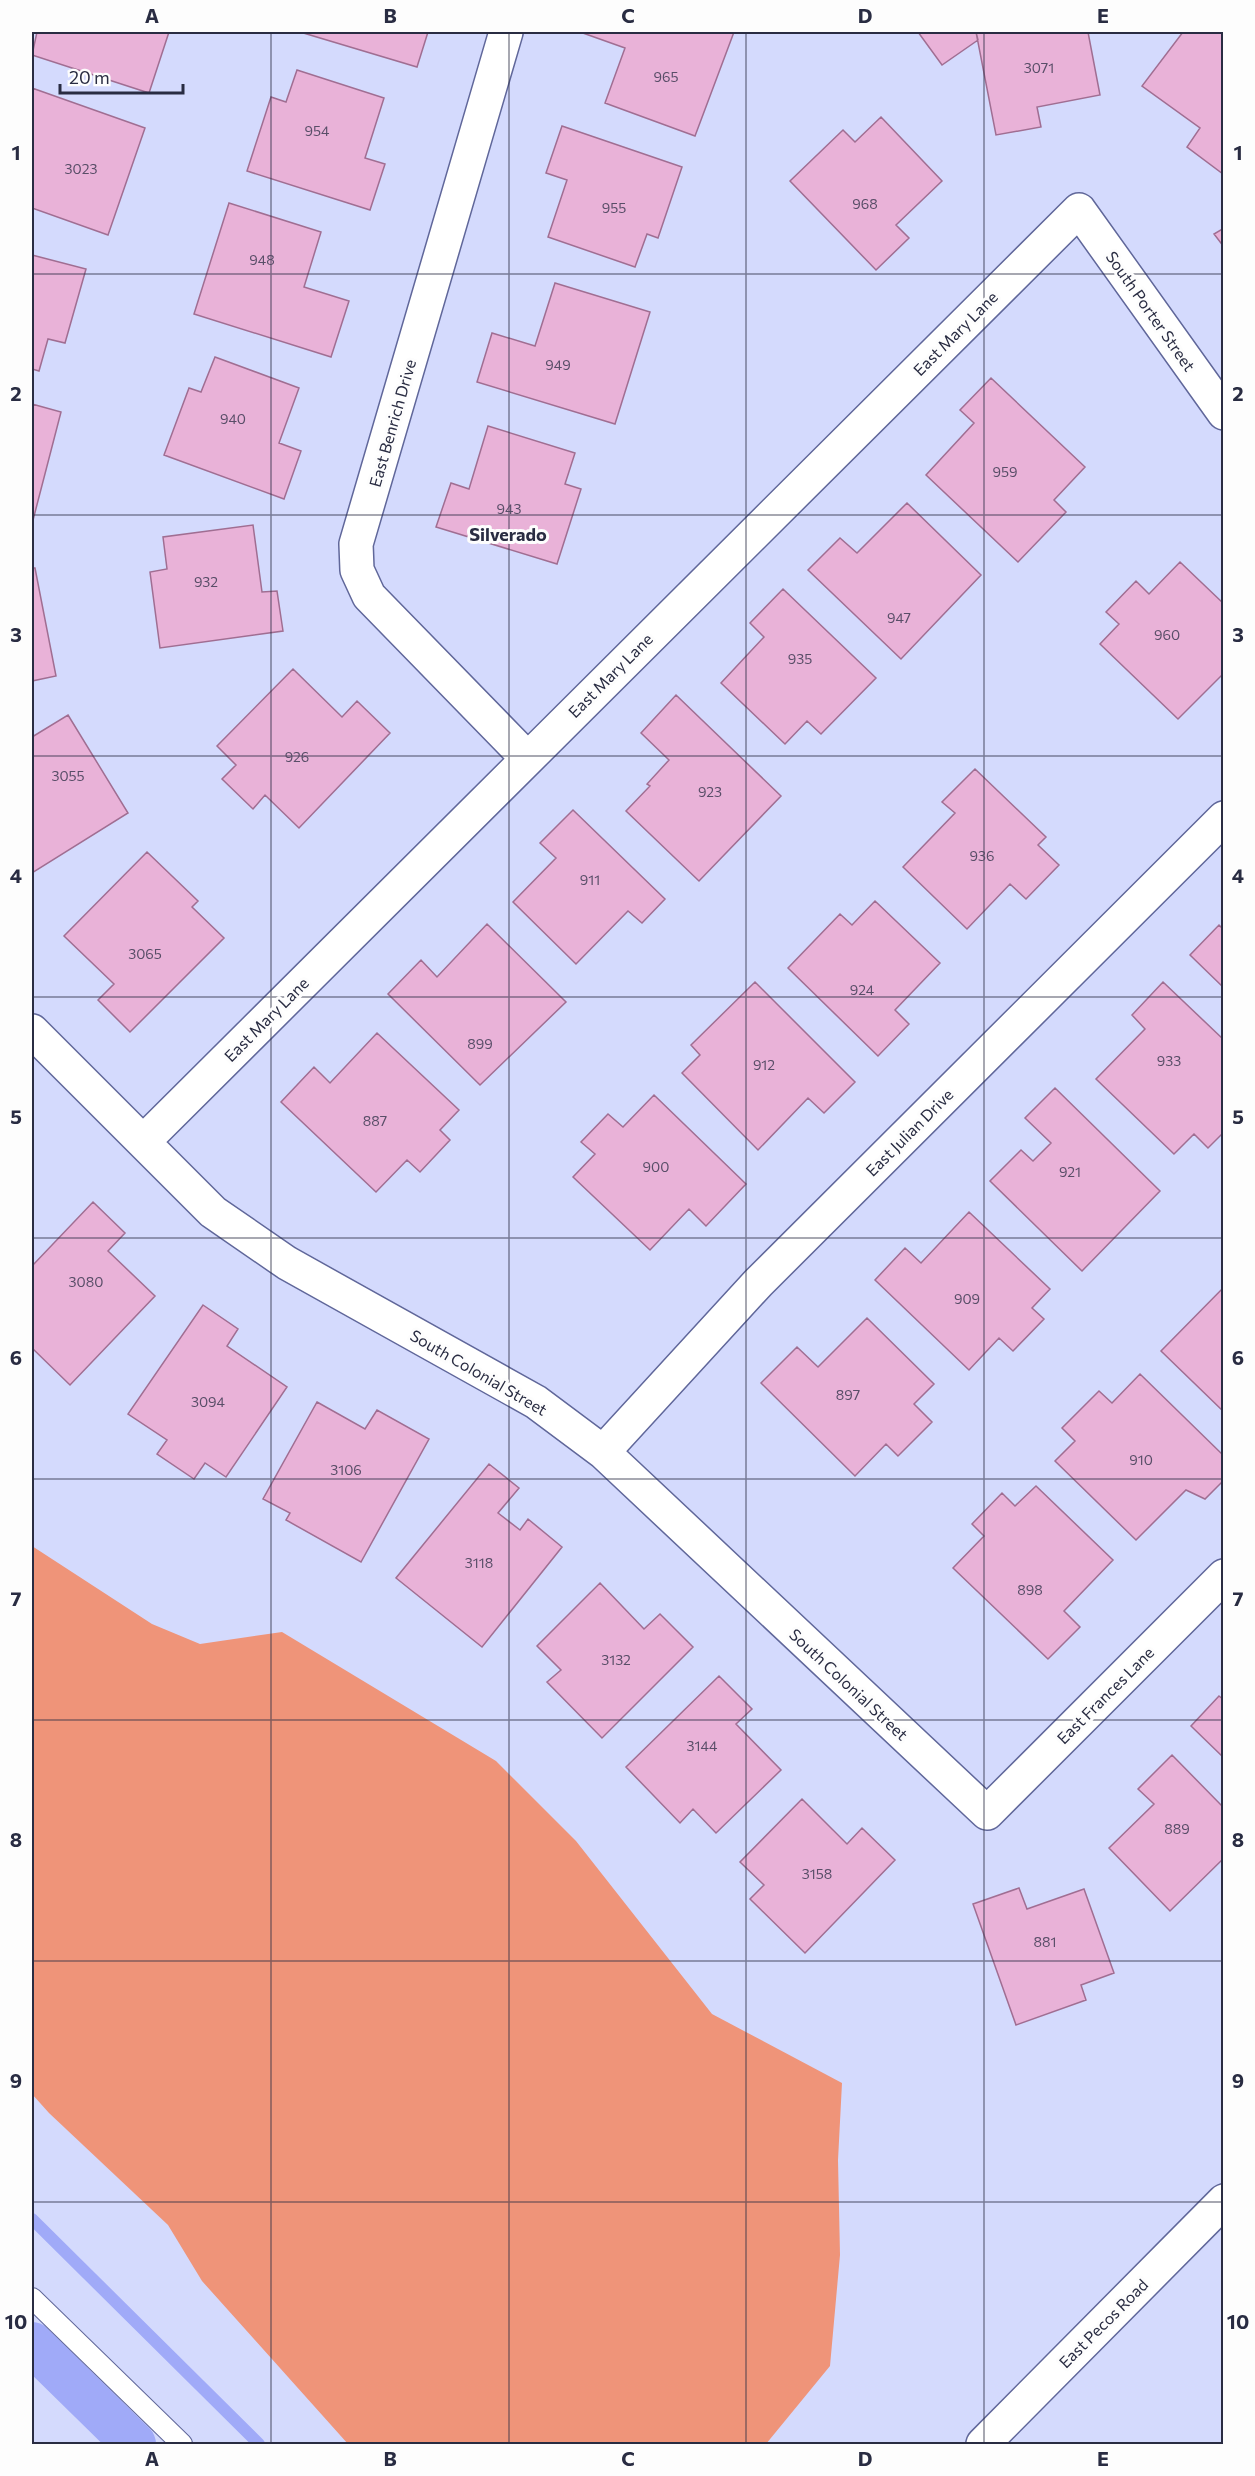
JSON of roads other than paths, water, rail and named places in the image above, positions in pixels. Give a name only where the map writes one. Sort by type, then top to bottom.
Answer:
[{"type":"street","name":"East Benrich Drive","points":[[506,32],[356,544],[357,570],[369,596],[527,758]]},
{"type":"street","name":"East Mary Lane","points":[[143,1142],[1079,210]]},
{"type":"street","name":"South Porter Street","points":[[1079,210],[1224,413]]},
{"type":"street","name":"East Julian Drive","points":[[603,1452],[758,1283],[1224,818]]},
{"type":"street","name":"South Colonial Street","points":[[32,1031],[213,1212],[287,1263],[536,1402],[603,1452],[987,1813]]},
{"type":"street","name":"East Frances Lane","points":[[987,1813],[1224,1576]]},
{"type":"street","name":"East Pecos Road","points":[[983,2445],[1224,2201]]},
{"type":"lane","points":[[32,2298],[182,2445]]},
{"type":"waterway","points":[[32,2219],[259,2444]]},
{"type":"waterway","points":[[32,2344],[134,2444]]},
{"type":"district","name":"Silverado","points":[[508,534]]}]
